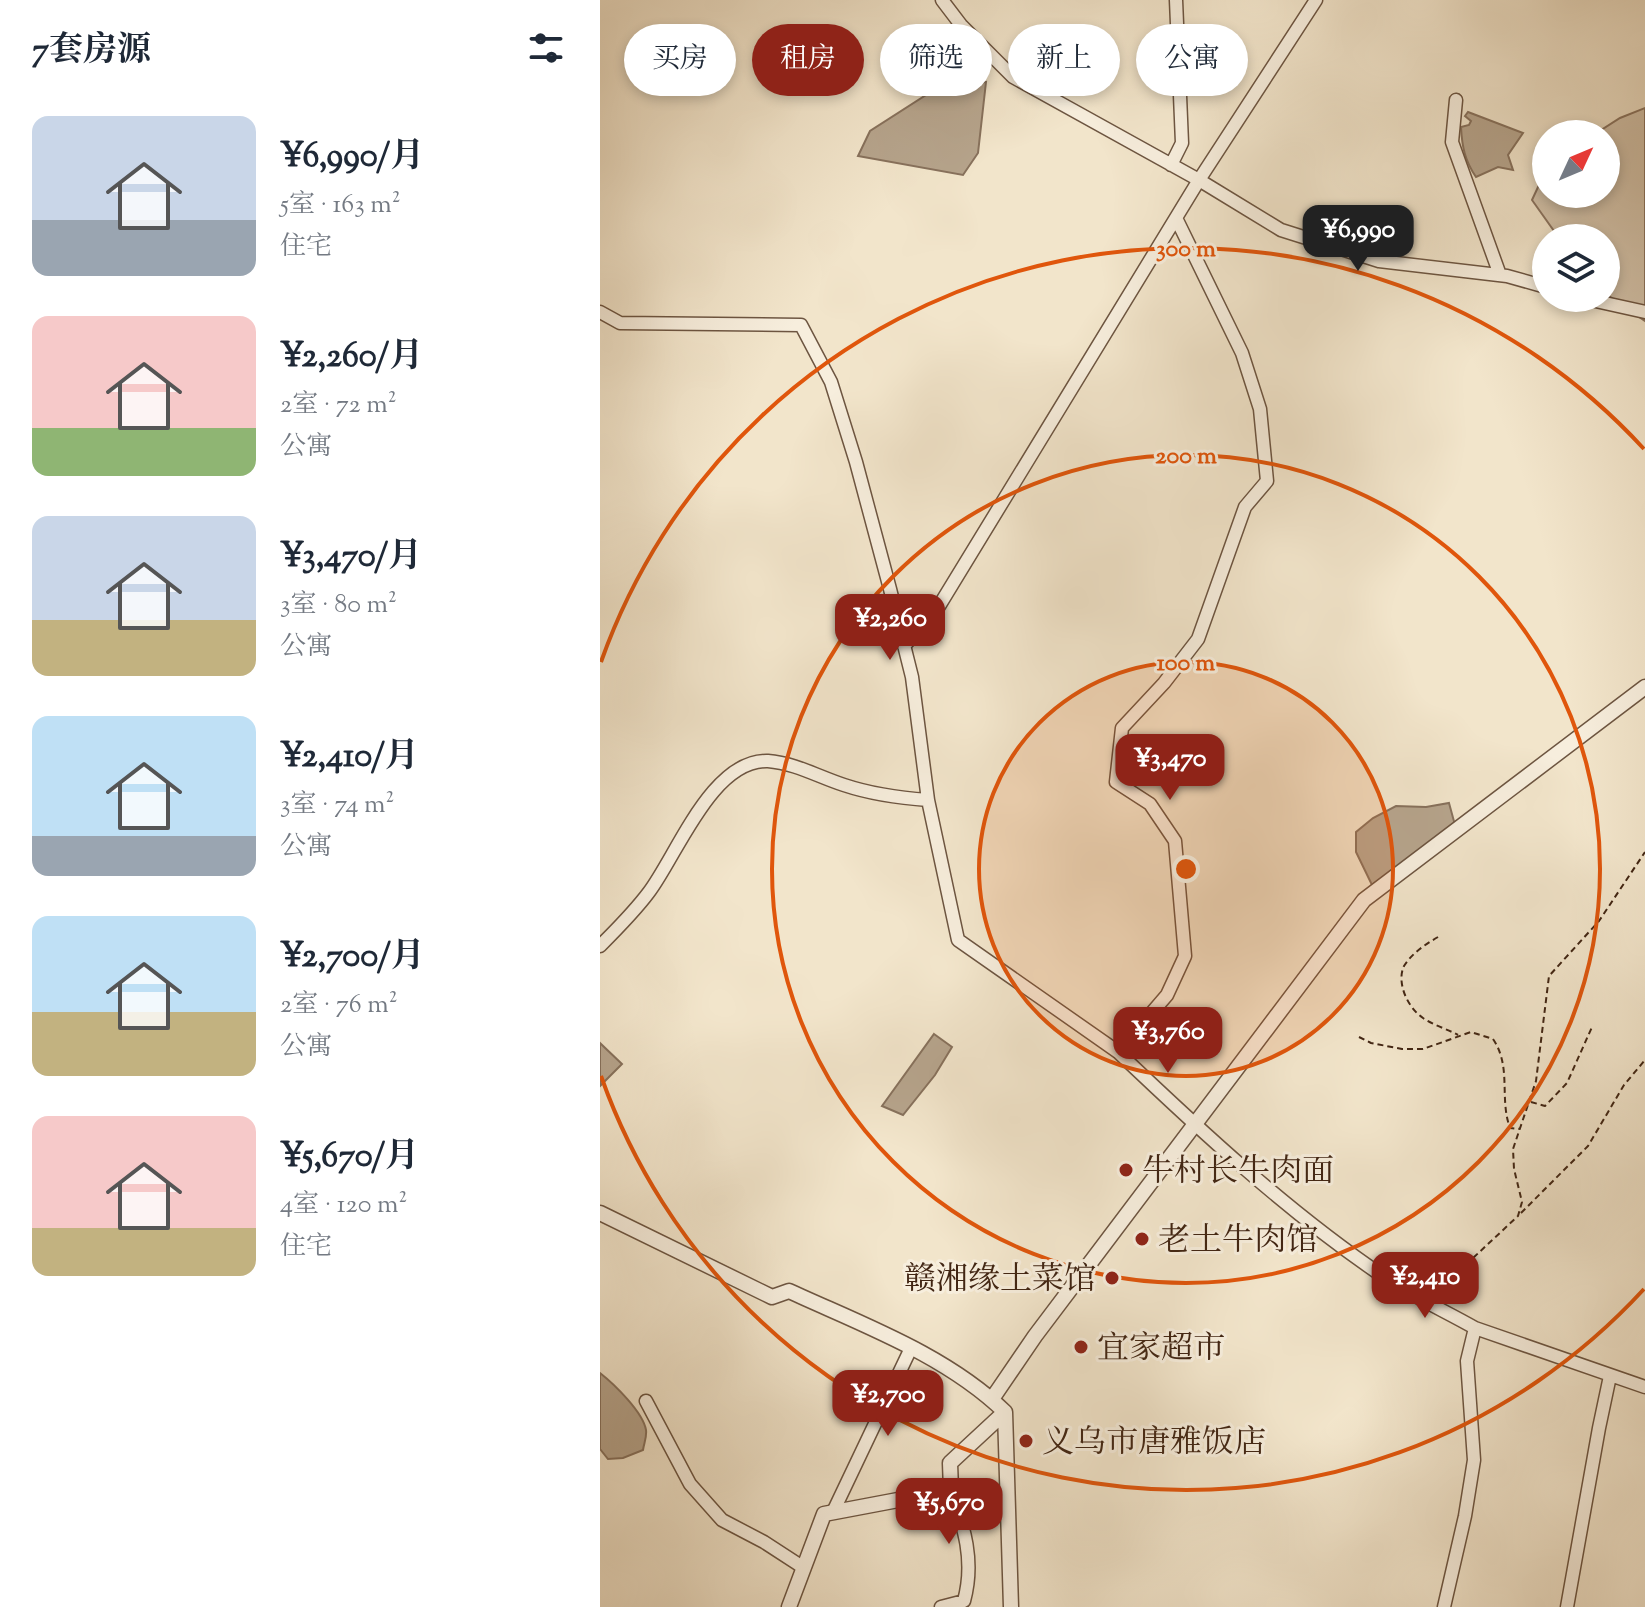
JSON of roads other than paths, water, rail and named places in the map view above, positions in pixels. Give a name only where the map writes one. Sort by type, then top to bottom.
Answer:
[{"type":"street","points":[[942,0],[961,25],[1013,77],[1199,180],[1281,230],[1379,261],[1500,275],[1532,283]]},
{"type":"street","points":[[1171,165],[1182,143],[1176,0]]},
{"type":"street","points":[[904,646],[936,611],[1199,180],[1316,0]]},
{"type":"street","points":[[1456,100],[1452,142],[1500,275]]},
{"type":"street","points":[[1118,1052],[1167,995],[1185,956],[1175,841],[1150,804],[1116,782],[1122,728],[1164,683],[1198,639],[1245,507],[1267,481],[1260,409],[1242,353],[1176,218]]},
{"type":"street","points":[[1620,306],[1645,312]]},
{"type":"street","points":[[600,312],[620,323],[801,325],[831,382],[856,462],[912,677],[928,800],[958,940],[1118,1052],[1194,1125],[1317,1230],[1388,1280],[1475,1328],[1645,1387]]},
{"type":"street","points":[[992,1399],[1035,1336],[1364,900],[1645,687]]},
{"type":"street","points":[[600,946],[651,890],[677,844],[733,771],[766,761],[797,767],[843,785],[892,798],[928,800]]},
{"type":"street","points":[[600,1213],[772,1297],[789,1291],[911,1348],[977,1386],[992,1399],[1005,1412],[1011,1607]]},
{"type":"street","points":[[1444,1607],[1474,1460],[1467,1361],[1475,1328]]},
{"type":"street","points":[[833,1512],[911,1348]]},
{"type":"street","points":[[1567,1607],[1610,1376]]},
{"type":"street","points":[[646,1401],[690,1484],[722,1520],[804,1568]]},
{"type":"street","points":[[941,1607],[964,1601],[967,1589],[967,1534],[951,1490],[950,1463],[1005,1412]]},
{"type":"street","points":[[789,1607],[824,1514],[951,1490]]},
{"type":"place","name":"牛村长牛肉面","points":[[1126,1170]]},
{"type":"place","name":"老土牛肉馆","points":[[1142,1239]]},
{"type":"place","name":"赣湘缘土菜馆","points":[[1112,1278]]},
{"type":"place","name":"宜家超市","points":[[1081,1347]]},
{"type":"place","name":"义乌市唐雅饭店","points":[[1026,1441]]}]
